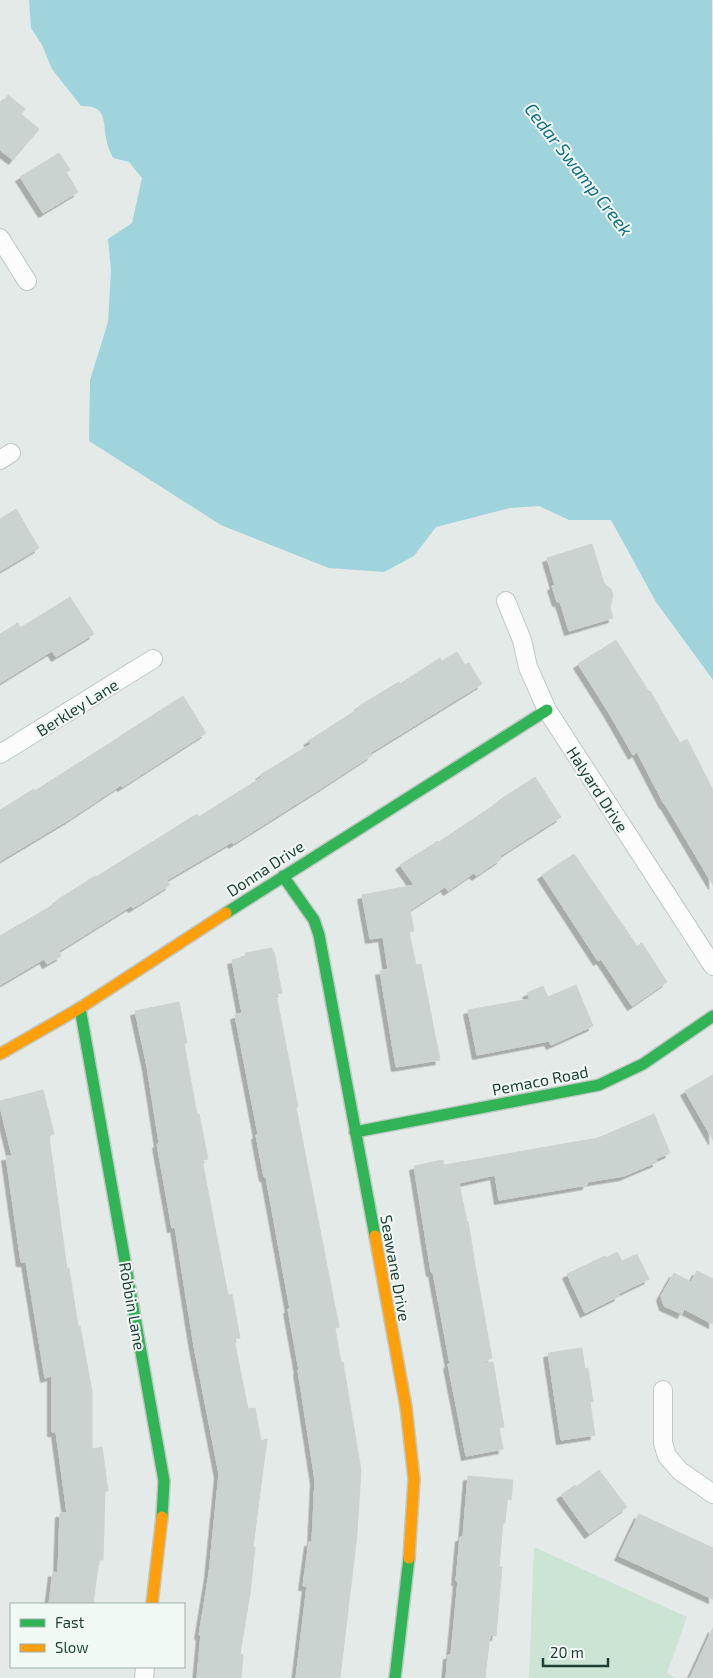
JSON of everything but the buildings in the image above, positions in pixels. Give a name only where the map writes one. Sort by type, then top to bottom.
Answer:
[{"type":"street","points":[[0,238],[27,281]]},
{"type":"street","name":"Halyard Drive","points":[[506,601],[522,640],[528,666],[547,710],[713,966]]},
{"type":"street","name":"Berkley Lane","points":[[0,754],[153,659]]},
{"type":"street","name":"Donna Drive","points":[[0,1054],[80,1008],[283,876],[547,710]]},
{"type":"street","name":"Seawane Drive","points":[[283,876],[314,920],[319,934],[406,1407],[414,1479],[411,1538],[395,1678]]},
{"type":"street","name":"Robbin Lane","points":[[80,1008],[164,1481],[162,1521],[152,1603]]},
{"type":"street","name":"Pemaco Road","points":[[355,1132],[599,1085],[643,1064],[713,1016]]},
{"type":"street","points":[[662,1390],[663,1442],[667,1456],[680,1471],[713,1494]]},
{"type":"green space","points":[[534,1547],[687,1617],[667,1673],[676,1678],[529,1678]]},
{"type":"water","name":"Cedar Swamp Creek","points":[[29,0],[712,0],[713,680],[656,602],[611,520],[569,520],[539,506],[510,508],[436,527],[414,556],[384,572],[329,568],[221,525],[89,441],[90,380],[108,322],[111,270],[108,239],[132,223],[142,178],[129,162],[113,158],[107,143],[102,114],[95,108],[81,106],[52,69],[42,45],[31,28]]},
{"type":"traffic: fast","points":[[226,913],[547,710]]},
{"type":"traffic: fast","points":[[283,876],[314,920],[319,935],[375,1236]]},
{"type":"traffic: fast","points":[[80,1008],[164,1481],[162,1517]]},
{"type":"traffic: fast","points":[[355,1132],[599,1085],[643,1064],[713,1016]]},
{"type":"traffic: fast","points":[[395,1678],[409,1558]]},
{"type":"traffic: slow","points":[[0,1054],[80,1008],[226,913]]},
{"type":"traffic: slow","points":[[375,1236],[406,1407],[414,1479],[409,1558]]},
{"type":"traffic: slow","points":[[152,1603],[162,1517]]}]
